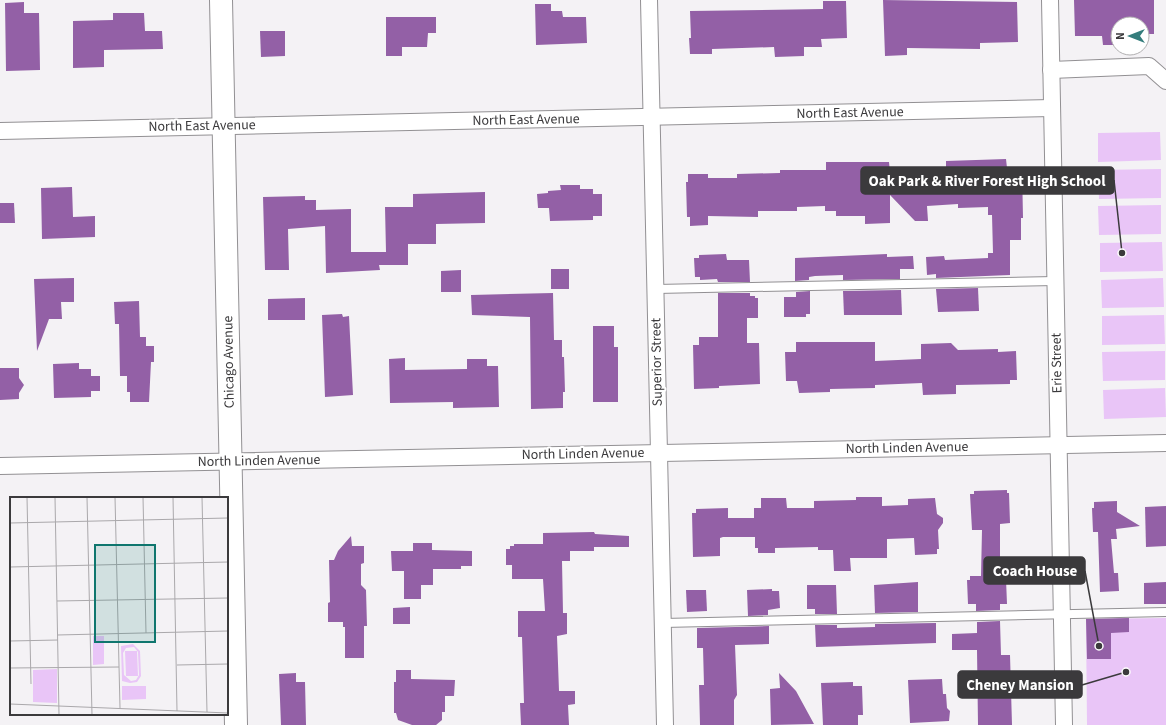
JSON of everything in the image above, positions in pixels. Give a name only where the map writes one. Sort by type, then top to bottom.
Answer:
[{"type":"main road","name":"Chicago Avenue","points":[[221,0],[236,725]]},
{"type":"street","name":"Superior Street","points":[[649,0],[665,725]]},
{"type":"street","name":"Erie Street","points":[[1050,0],[1064,725]]},
{"type":"street","points":[[1051,70],[1149,66],[1166,81]]},
{"type":"street","name":"North East Avenue","points":[[0,131],[1052,108]]},
{"type":"street","name":"North Linden Avenue","points":[[0,466],[1166,443]]},
{"type":"lane","points":[[656,289],[1055,281]]},
{"type":"lane","points":[[663,623],[1166,612]]},
{"type":"shaded area","points":[[1160,132],[1161,160],[1098,162],[1098,133]]},
{"type":"shaded area","points":[[1161,169],[1161,198],[1099,199],[1098,170]]},
{"type":"shaded area","points":[[1161,205],[1161,234],[1099,235],[1098,206]]},
{"type":"shaded area","points":[[1162,242],[1163,271],[1100,272],[1100,243]]},
{"type":"shaded area","points":[[1163,278],[1164,307],[1102,308],[1101,280]]},
{"type":"shaded area","points":[[1164,315],[1165,344],[1102,345],[1102,316]]},
{"type":"shaded area","points":[[1165,351],[1165,380],[1103,381],[1102,352]]},
{"type":"shaded area","points":[[1165,388],[1166,417],[1104,419],[1103,390]]},
{"type":"shaded area","points":[[1166,618],[1166,725],[1087,725],[1086,619]]},
{"type":"building","points":[[883,0],[1017,2],[1018,42],[980,43],[980,49],[907,48],[907,55],[885,56]]},
{"type":"building","points":[[1074,0],[1154,0],[1154,34],[1150,34],[1150,16],[1110,16],[1110,45],[1103,45],[1102,36],[1075,36]]},
{"type":"building","points":[[823,1],[846,1],[847,38],[821,39],[822,47],[804,47],[804,56],[775,57],[774,47],[712,49],[712,54],[690,54],[690,11],[823,9]]},
{"type":"building","points":[[24,2],[24,13],[39,13],[40,70],[6,71],[5,3]]},
{"type":"building","points":[[535,4],[551,4],[551,11],[562,11],[563,17],[586,17],[587,43],[536,45]]},
{"type":"building","points":[[113,13],[144,13],[145,31],[162,31],[163,49],[104,50],[104,67],[73,68],[73,21],[113,20]]},
{"type":"building","points":[[386,17],[436,17],[436,33],[428,33],[427,47],[402,47],[402,56],[386,56]]},
{"type":"building","points":[[260,31],[285,31],[285,56],[261,57]]},
{"type":"building","points":[[1006,159],[1007,168],[1022,168],[1023,218],[1021,218],[1021,240],[1010,240],[1010,275],[936,278],[936,274],[927,275],[926,257],[944,256],[945,260],[988,258],[988,253],[993,253],[992,215],[988,215],[988,207],[958,208],[958,204],[927,206],[928,221],[915,221],[890,195],[890,223],[865,224],[865,216],[836,216],[836,211],[825,211],[825,206],[797,207],[797,211],[758,211],[758,217],[708,216],[708,225],[690,226],[690,217],[687,217],[686,182],[688,182],[688,174],[708,174],[708,178],[737,178],[737,174],[780,173],[780,170],[826,170],[826,162],[889,162],[890,172],[946,171],[946,161]]},
{"type":"building","points":[[560,185],[580,185],[580,189],[593,189],[593,194],[602,194],[602,216],[593,216],[593,220],[550,221],[549,208],[538,208],[537,194],[561,190]]},
{"type":"building","points":[[72,187],[73,217],[95,216],[95,237],[42,239],[41,188]]},
{"type":"building","points":[[485,192],[485,223],[436,224],[436,244],[408,244],[408,265],[379,265],[380,270],[326,273],[325,226],[288,229],[289,270],[265,270],[263,197],[305,196],[305,200],[316,200],[316,210],[351,209],[351,252],[386,252],[385,207],[413,207],[413,194]]},
{"type":"building","points":[[0,203],[14,203],[15,223],[0,223]]},
{"type":"building","points":[[726,254],[727,260],[749,260],[750,282],[718,282],[717,279],[700,280],[700,277],[695,277],[694,258],[699,258],[699,255]]},
{"type":"building","points":[[887,254],[887,257],[913,256],[914,269],[900,269],[900,279],[843,280],[843,275],[815,276],[809,277],[809,280],[795,281],[795,258]]},
{"type":"building","points":[[551,269],[569,269],[569,289],[551,289]]},
{"type":"building","points":[[461,270],[461,292],[441,292],[441,271]]},
{"type":"building","points":[[74,278],[74,302],[61,302],[62,319],[49,319],[37,351],[34,279]]},
{"type":"building","points":[[978,288],[979,311],[938,312],[936,289]]},
{"type":"building","points":[[901,290],[902,315],[844,315],[843,291]]},
{"type":"building","points":[[810,291],[810,314],[806,314],[806,317],[784,317],[784,297],[796,297],[796,292]]},
{"type":"building","points":[[553,293],[554,340],[562,340],[562,357],[564,357],[565,392],[563,392],[563,408],[531,409],[530,317],[472,315],[471,295]]},
{"type":"building","points":[[718,293],[750,293],[750,296],[755,296],[755,298],[758,298],[758,318],[747,318],[747,343],[759,343],[760,384],[694,389],[693,345],[699,345],[699,337],[718,337]]},
{"type":"building","points":[[305,298],[305,320],[268,320],[268,299]]},
{"type":"building","points":[[139,301],[140,337],[146,337],[146,346],[154,346],[154,362],[151,362],[149,402],[130,402],[130,392],[127,392],[127,376],[120,376],[119,324],[115,324],[114,302]]},
{"type":"building","points":[[342,314],[343,317],[349,316],[353,395],[325,397],[322,315]]},
{"type":"building","points":[[593,326],[614,326],[614,347],[618,347],[618,402],[593,402]]},
{"type":"building","points":[[796,342],[875,342],[875,361],[921,359],[921,344],[951,343],[958,350],[998,349],[998,352],[1016,351],[1017,380],[1010,380],[1010,384],[956,385],[956,394],[923,395],[922,383],[875,385],[875,388],[830,389],[830,392],[799,393],[797,381],[786,381],[785,352],[796,352]]},
{"type":"building","points":[[405,358],[405,370],[467,369],[467,359],[487,359],[487,366],[498,366],[499,407],[453,408],[453,402],[390,403],[389,359]]},
{"type":"building","points":[[79,363],[79,369],[91,369],[91,376],[100,376],[100,391],[91,391],[91,397],[54,398],[53,364]]},
{"type":"building","points":[[0,368],[19,368],[19,378],[24,385],[19,393],[19,399],[0,400]]},
{"type":"building","points":[[1007,490],[1007,493],[1009,493],[1010,523],[1000,524],[1000,579],[1006,579],[1007,604],[1000,604],[1000,610],[976,611],[976,604],[968,604],[967,580],[970,580],[970,576],[981,576],[982,530],[972,530],[970,494],[974,494],[974,491]]},
{"type":"building","points":[[856,497],[882,497],[882,506],[908,505],[908,499],[935,498],[937,514],[943,518],[943,523],[938,530],[939,549],[937,549],[937,554],[915,555],[914,538],[887,539],[887,558],[850,558],[851,571],[834,571],[833,550],[818,550],[818,547],[775,548],[775,553],[758,553],[758,548],[755,548],[755,537],[723,537],[720,538],[720,556],[693,557],[692,513],[696,513],[696,509],[728,508],[728,518],[754,518],[754,508],[761,508],[761,498],[786,498],[787,508],[814,508],[814,501],[856,500]]},
{"type":"building","points":[[1117,501],[1117,512],[1140,526],[1116,529],[1117,539],[1111,539],[1114,573],[1118,573],[1119,591],[1100,592],[1098,532],[1093,532],[1092,508],[1094,508],[1094,502]]},
{"type":"building","points":[[1166,506],[1166,546],[1146,547],[1145,507]]},
{"type":"building","points":[[594,532],[595,534],[629,536],[629,547],[594,547],[594,551],[570,551],[570,561],[562,561],[563,613],[567,613],[567,634],[557,636],[559,691],[575,691],[575,704],[568,705],[569,725],[521,725],[520,703],[524,703],[522,637],[518,637],[518,611],[545,611],[543,579],[512,579],[512,565],[506,565],[506,549],[510,549],[510,546],[514,546],[514,544],[543,544],[543,533]]},
{"type":"building","points":[[351,536],[352,546],[364,546],[364,563],[361,564],[361,585],[366,590],[367,626],[364,626],[364,658],[345,658],[345,627],[343,627],[343,622],[328,622],[328,603],[330,602],[329,560],[334,560],[338,551]]},
{"type":"building","points":[[413,543],[432,543],[432,550],[472,551],[472,566],[461,566],[461,569],[433,569],[433,585],[421,585],[421,599],[404,599],[404,571],[392,571],[391,551],[413,551]]},
{"type":"building","points":[[918,582],[918,612],[875,613],[874,585]]},
{"type":"building","points":[[1166,582],[1166,604],[1144,604],[1144,583]]},
{"type":"building","points":[[807,585],[836,585],[837,614],[815,614],[815,609],[807,609]]},
{"type":"building","points":[[772,589],[772,591],[779,591],[780,608],[768,610],[768,615],[748,616],[747,590]]},
{"type":"building","points":[[686,590],[706,590],[707,611],[687,612]]},
{"type":"building","points":[[410,607],[410,624],[393,624],[393,608]]},
{"type":"building","points":[[1129,618],[1129,632],[1111,633],[1111,659],[1087,659],[1086,619]]},
{"type":"building","points":[[1000,621],[1001,655],[1010,655],[1012,725],[978,725],[977,650],[952,650],[952,634],[977,633],[977,622]]},
{"type":"building","points":[[936,623],[936,643],[816,647],[815,625],[837,625],[837,628],[875,627],[875,624]]},
{"type":"building","points":[[769,626],[769,644],[735,645],[737,695],[734,700],[734,725],[700,725],[699,685],[704,685],[703,648],[697,648],[697,628]]},
{"type":"building","points":[[396,670],[411,670],[411,679],[455,680],[454,696],[445,696],[445,712],[442,712],[442,720],[436,725],[412,725],[398,720],[396,713],[394,713],[394,682],[396,682]]},
{"type":"building","points":[[296,673],[296,682],[305,682],[306,725],[281,725],[279,674]]},
{"type":"building","points":[[779,673],[796,691],[814,724],[771,725],[770,689],[780,688]]},
{"type":"building","points":[[942,679],[943,694],[946,694],[947,708],[950,711],[949,721],[910,723],[908,680]]},
{"type":"building","points":[[853,682],[853,686],[862,686],[863,715],[858,715],[858,725],[823,725],[821,683]]},
{"type":"place","name":"Oak Park & River Forest High School","points":[[1122,253]]},
{"type":"place","name":"Coach House","points":[[1099,646]]},
{"type":"place","name":"Cheney Mansion","points":[[1126,672]]}]
